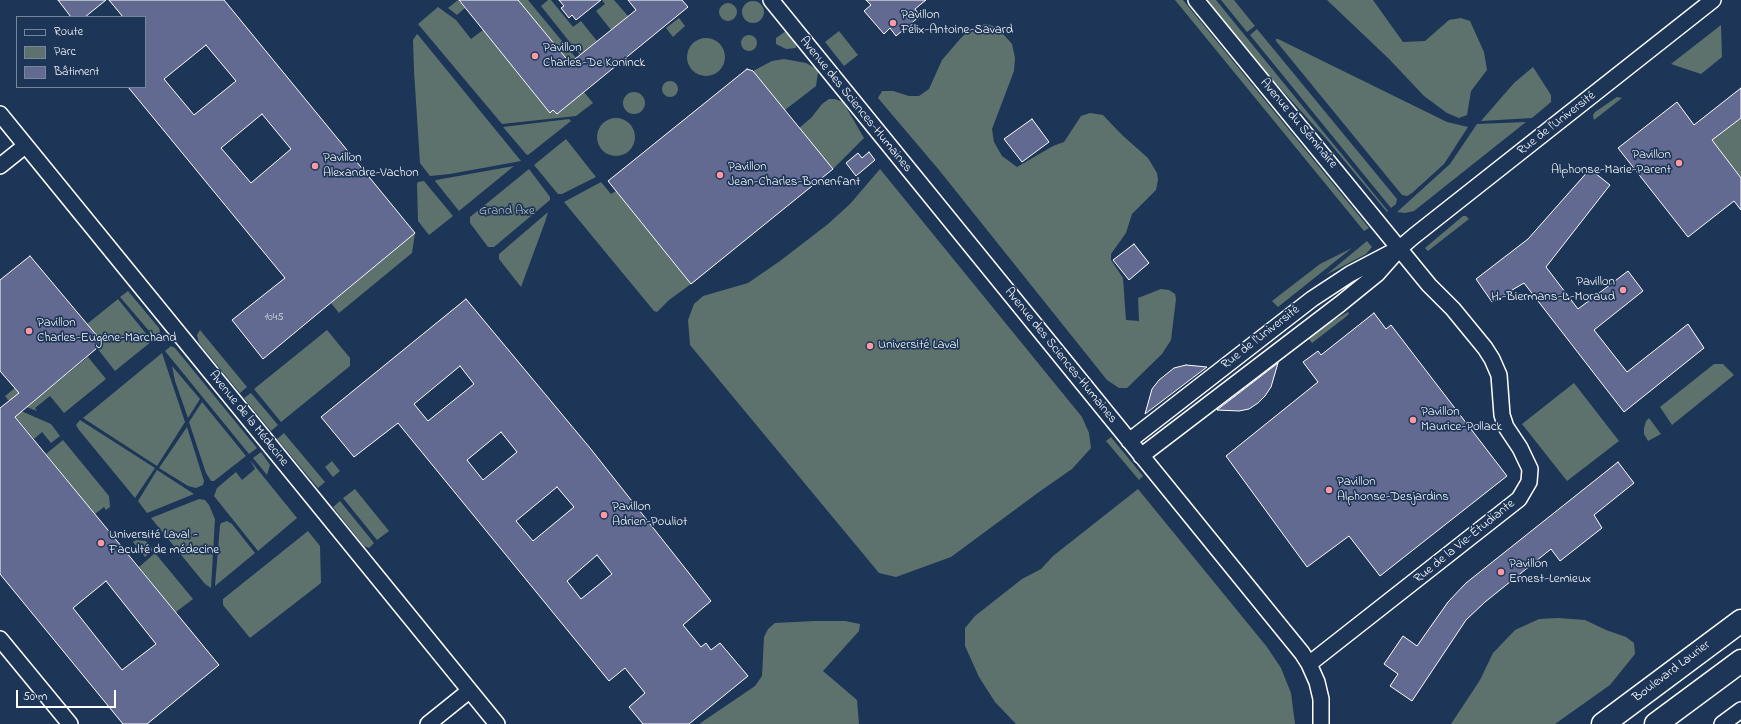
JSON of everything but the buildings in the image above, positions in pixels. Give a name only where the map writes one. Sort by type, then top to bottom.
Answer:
[{"type":"main road","name":"Boulevard Laurier","points":[[1603,724],[1741,621]]},
{"type":"main road","points":[[1656,724],[1741,661]]},
{"type":"street","name":"Avenue des Sciences-Humaines","points":[[772,0],[1309,664],[1317,682],[1321,699],[1321,724]]},
{"type":"street","name":"Avenue du Séminaire","points":[[1196,0],[1400,248]]},
{"type":"street","name":"Rue de l'Université","points":[[1129,440],[1312,299],[1350,274],[1400,248],[1713,0]]},
{"type":"street","name":"Avenue de la Médecine","points":[[0,114],[497,724]]},
{"type":"street","points":[[0,166],[25,146]]},
{"type":"street","name":"Rue de l'Université","points":[[1141,456],[1362,287],[1392,259],[1400,248]]},
{"type":"street","name":"Rue de la Vie-Étudiante","points":[[1309,664],[1519,499],[1529,482],[1530,469],[1528,463],[1506,427],[1504,421],[1499,375],[1492,359],[1454,309],[1429,285],[1400,248]]},
{"type":"street","points":[[0,639],[70,724]]},
{"type":"street","points":[[428,724],[469,691]]},
{"type":"street","points":[[1722,724],[1741,710]]},
{"type":"green space","points":[[458,0],[465,8],[457,15],[448,8]]},
{"type":"green space","points":[[518,0],[528,0],[576,58],[570,63]]},
{"type":"green space","points":[[548,0],[551,0],[573,27],[581,21],[597,41],[580,55],[541,6]]},
{"type":"green space","points":[[602,0],[614,0],[628,16],[611,30],[596,11],[605,4]]},
{"type":"green space","points":[[1175,0],[1183,0],[1369,228],[1364,231]]},
{"type":"green space","points":[[1207,0],[1216,0],[1388,211],[1387,212],[1327,140],[1263,69]]},
{"type":"green space","points":[[1221,0],[1234,0],[1255,26],[1247,32]]},
{"type":"green space","points":[[1327,0],[1373,0],[1403,42],[1425,41],[1449,20],[1461,18],[1470,21],[1484,52],[1487,70],[1471,91],[1467,115],[1459,118],[1447,113],[1424,96],[1389,59]]},
{"type":"green space","points":[[753,1],[761,4],[764,12],[761,20],[753,23],[745,20],[742,12],[745,4]]},
{"type":"green space","points":[[724,3],[732,3],[737,8],[735,19],[732,21],[724,21],[719,16],[719,8]]},
{"type":"green space","points":[[438,7],[456,20],[471,39],[483,30],[550,113],[553,110],[557,114],[584,92],[593,103],[576,116],[502,124],[418,24]]},
{"type":"green space","points":[[679,18],[685,26],[673,37],[666,28]]},
{"type":"green space","points":[[985,24],[997,27],[1012,44],[1015,58],[1014,71],[992,129],[994,142],[1002,156],[1017,167],[1053,146],[1064,142],[1081,116],[1090,113],[1103,115],[1122,135],[1148,158],[1157,173],[1158,180],[1156,190],[1132,214],[1126,233],[1111,254],[1111,260],[1123,278],[1126,320],[1139,321],[1138,298],[1161,289],[1169,290],[1175,294],[1176,299],[1171,340],[1162,354],[1127,388],[1119,388],[1107,380],[939,170],[878,98],[882,91],[893,91],[909,96],[919,96],[929,89],[942,60],[960,39],[970,29]]},
{"type":"green space","points":[[1721,25],[1722,57],[1701,74],[1671,64]]},
{"type":"green space","points":[[1257,29],[1397,199],[1396,204],[1391,208],[1250,35]]},
{"type":"green space","points":[[786,31],[796,44],[796,48],[786,49],[776,44],[776,38]]},
{"type":"green space","points":[[839,31],[858,55],[844,66],[825,42]]},
{"type":"green space","points":[[417,34],[521,161],[450,174],[430,176],[420,163],[413,40]]},
{"type":"green space","points":[[749,35],[756,40],[757,43],[752,50],[749,51],[742,46],[741,43],[746,36]]},
{"type":"green space","points":[[702,38],[710,38],[720,43],[724,50],[724,64],[720,71],[710,76],[702,76],[692,71],[690,68],[687,61],[687,53],[692,43],[695,41]]},
{"type":"green space","points":[[1276,39],[1447,122],[1468,127],[1444,164],[1412,193],[1407,196],[1402,195],[1276,41]]},
{"type":"green space","points":[[784,59],[806,63],[817,69],[818,73],[816,86],[785,110],[753,71],[772,61]]},
{"type":"green space","points":[[1533,67],[1551,95],[1551,102],[1532,118],[1481,121],[1514,83]]},
{"type":"green space","points":[[670,81],[677,86],[678,89],[673,96],[670,97],[663,92],[662,89],[667,82]]},
{"type":"green space","points":[[634,92],[642,95],[645,103],[642,111],[634,114],[626,111],[623,103],[626,95]]},
{"type":"green space","points":[[1617,97],[1622,98],[1594,120],[1593,115],[1595,112]]},
{"type":"green space","points":[[829,99],[835,99],[843,102],[864,138],[833,169],[799,128],[811,118],[822,104]]},
{"type":"green space","points":[[612,118],[620,118],[630,123],[634,130],[634,144],[630,151],[620,156],[612,156],[602,151],[600,148],[597,141],[597,133],[602,123],[605,121]]},
{"type":"green space","points":[[1741,118],[1741,178],[1712,140]]},
{"type":"green space","points":[[569,119],[571,121],[528,155],[503,127]]},
{"type":"green space","points":[[1526,122],[1414,211],[1405,213],[1397,212],[1450,164],[1477,124]]},
{"type":"green space","points":[[566,139],[596,177],[562,194],[558,194],[534,165]]},
{"type":"green space","points":[[514,166],[459,211],[435,181],[436,180]]},
{"type":"green space","name":"Grand Axe","points":[[529,169],[550,197],[550,200],[494,247],[488,247],[470,223],[470,217]]},
{"type":"green space","points":[[880,169],[1082,417],[1089,433],[1091,448],[1072,469],[951,557],[896,577],[879,573],[690,345],[688,320],[694,304],[703,296],[748,283],[780,261],[828,224],[850,204]]},
{"type":"green space","points":[[424,181],[453,216],[429,235],[418,221],[417,184],[418,182]]},
{"type":"green space","points":[[601,182],[611,194],[616,191],[691,284],[669,300],[657,312],[654,311],[564,202]]},
{"type":"green space","points":[[548,212],[521,287],[499,259],[499,254]]},
{"type":"green space","points":[[1463,216],[1466,216],[1469,219],[1428,251],[1425,248]]},
{"type":"green space","points":[[415,233],[412,253],[339,313],[331,303]]},
{"type":"green space","points":[[1367,241],[1372,247],[1366,254],[1326,275]]},
{"type":"green space","points":[[1352,248],[1278,307],[1272,301],[1320,264]]},
{"type":"green space","points":[[128,291],[159,328],[160,332],[156,339],[120,297]]},
{"type":"green space","points":[[118,299],[152,341],[115,371],[97,348],[87,324]]},
{"type":"green space","points":[[1348,312],[1349,314],[1312,343],[1308,338],[1326,325]]},
{"type":"green space","points":[[200,330],[247,387],[240,393],[199,343],[197,335]]},
{"type":"green space","points":[[327,330],[350,358],[350,366],[281,422],[254,389]]},
{"type":"green space","points":[[171,346],[175,348],[257,448],[249,454],[165,351]]},
{"type":"green space","points":[[162,353],[185,422],[157,466],[83,418]]},
{"type":"green space","points":[[88,357],[106,379],[64,413],[50,396],[35,408],[37,411],[8,400],[5,396],[15,388],[29,405]]},
{"type":"green space","points":[[1714,364],[1723,364],[1734,375],[1672,425],[1660,407]]},
{"type":"green space","points":[[172,366],[200,399],[188,418],[175,381]]},
{"type":"green space","points":[[1574,383],[1619,441],[1567,481],[1522,424]]},
{"type":"green space","points":[[251,393],[278,425],[271,431],[244,398]]},
{"type":"green space","points":[[202,402],[246,456],[214,481],[211,481],[206,473],[189,422]]},
{"type":"green space","points":[[5,404],[51,424],[60,436],[51,443],[42,432],[34,439]]},
{"type":"green space","points":[[1649,418],[1661,434],[1648,441],[1644,434],[1644,428],[1646,421]]},
{"type":"green space","points":[[80,420],[155,468],[135,498],[79,430],[76,425]]},
{"type":"green space","points":[[187,427],[204,481],[203,485],[196,488],[188,486],[159,468]]},
{"type":"green space","points":[[284,433],[325,482],[318,488],[277,439]]},
{"type":"green space","points":[[1111,437],[1143,476],[1139,480],[1106,441]]},
{"type":"green space","points":[[63,440],[109,496],[110,507],[106,510],[104,507],[95,514],[46,454]]},
{"type":"green space","points":[[261,452],[270,465],[267,475],[253,458]]},
{"type":"green space","points":[[250,460],[297,518],[258,551],[214,496],[217,488],[236,472],[242,480],[255,469]]},
{"type":"green space","points":[[332,461],[340,471],[333,477],[325,467]]},
{"type":"green space","points":[[157,470],[194,494],[147,513],[138,501]]},
{"type":"green space","points":[[355,489],[389,531],[377,540],[343,498]]},
{"type":"green space","points":[[1138,489],[1267,647],[1281,668],[1291,693],[1295,724],[1016,724],[995,702],[979,677],[965,646],[965,628],[975,616],[1022,579],[1041,569],[1053,556]]},
{"type":"green space","points":[[199,499],[205,500],[209,505],[215,519],[211,588],[205,584],[151,518]]},
{"type":"green space","points":[[340,501],[374,543],[369,548],[364,546],[333,507]]},
{"type":"green space","points":[[227,521],[232,524],[255,553],[215,586],[220,525],[221,523]]},
{"type":"green space","points":[[308,531],[320,546],[321,583],[250,638],[223,605],[223,599]]},
{"type":"green space","points":[[136,540],[146,541],[153,550],[145,557],[133,542]]},
{"type":"green space","points":[[155,553],[193,599],[176,612],[139,567]]},
{"type":"green space","points":[[1558,618],[1585,620],[1626,637],[1634,643],[1635,654],[1610,685],[1555,724],[1451,724],[1480,680],[1493,653],[1515,630],[1539,619]]},
{"type":"green space","points":[[845,621],[860,624],[859,631],[823,671],[857,700],[859,724],[699,724],[755,686],[762,676],[764,637],[768,629],[775,623]]},
{"type":"place","name":"Pavillon Félix-Antoine-Savard","points":[[893,23]]},
{"type":"place","name":"Pavillon Charles-De Koninck","points":[[535,56]]},
{"type":"place","name":"Pavillon Alphonse-Marie-Parent","points":[[1679,163]]},
{"type":"place","name":"Pavillon Alexandre-Vachon","points":[[315,166]]},
{"type":"place","name":"Pavillon Jean-Charles-Bonenfant","points":[[720,175]]},
{"type":"place","name":"Pavillon H.-Biermans-L.-Moraud","points":[[1623,290]]},
{"type":"place","name":"Pavillon Charles-Eugène-Marchand","points":[[29,331]]},
{"type":"place","name":"Université Laval","points":[[870,346]]},
{"type":"place","name":"Pavillon Maurice-Pollack","points":[[1413,420]]},
{"type":"place","name":"Pavillon Alphonse-Desjardins","points":[[1329,490]]},
{"type":"place","name":"Pavillon Adrien-Pouliot","points":[[604,515]]},
{"type":"place","name":"Université Laval - Faculté de médecine","points":[[101,543]]},
{"type":"place","name":"Pavillon Ernest-Lemieux","points":[[1501,572]]}]
